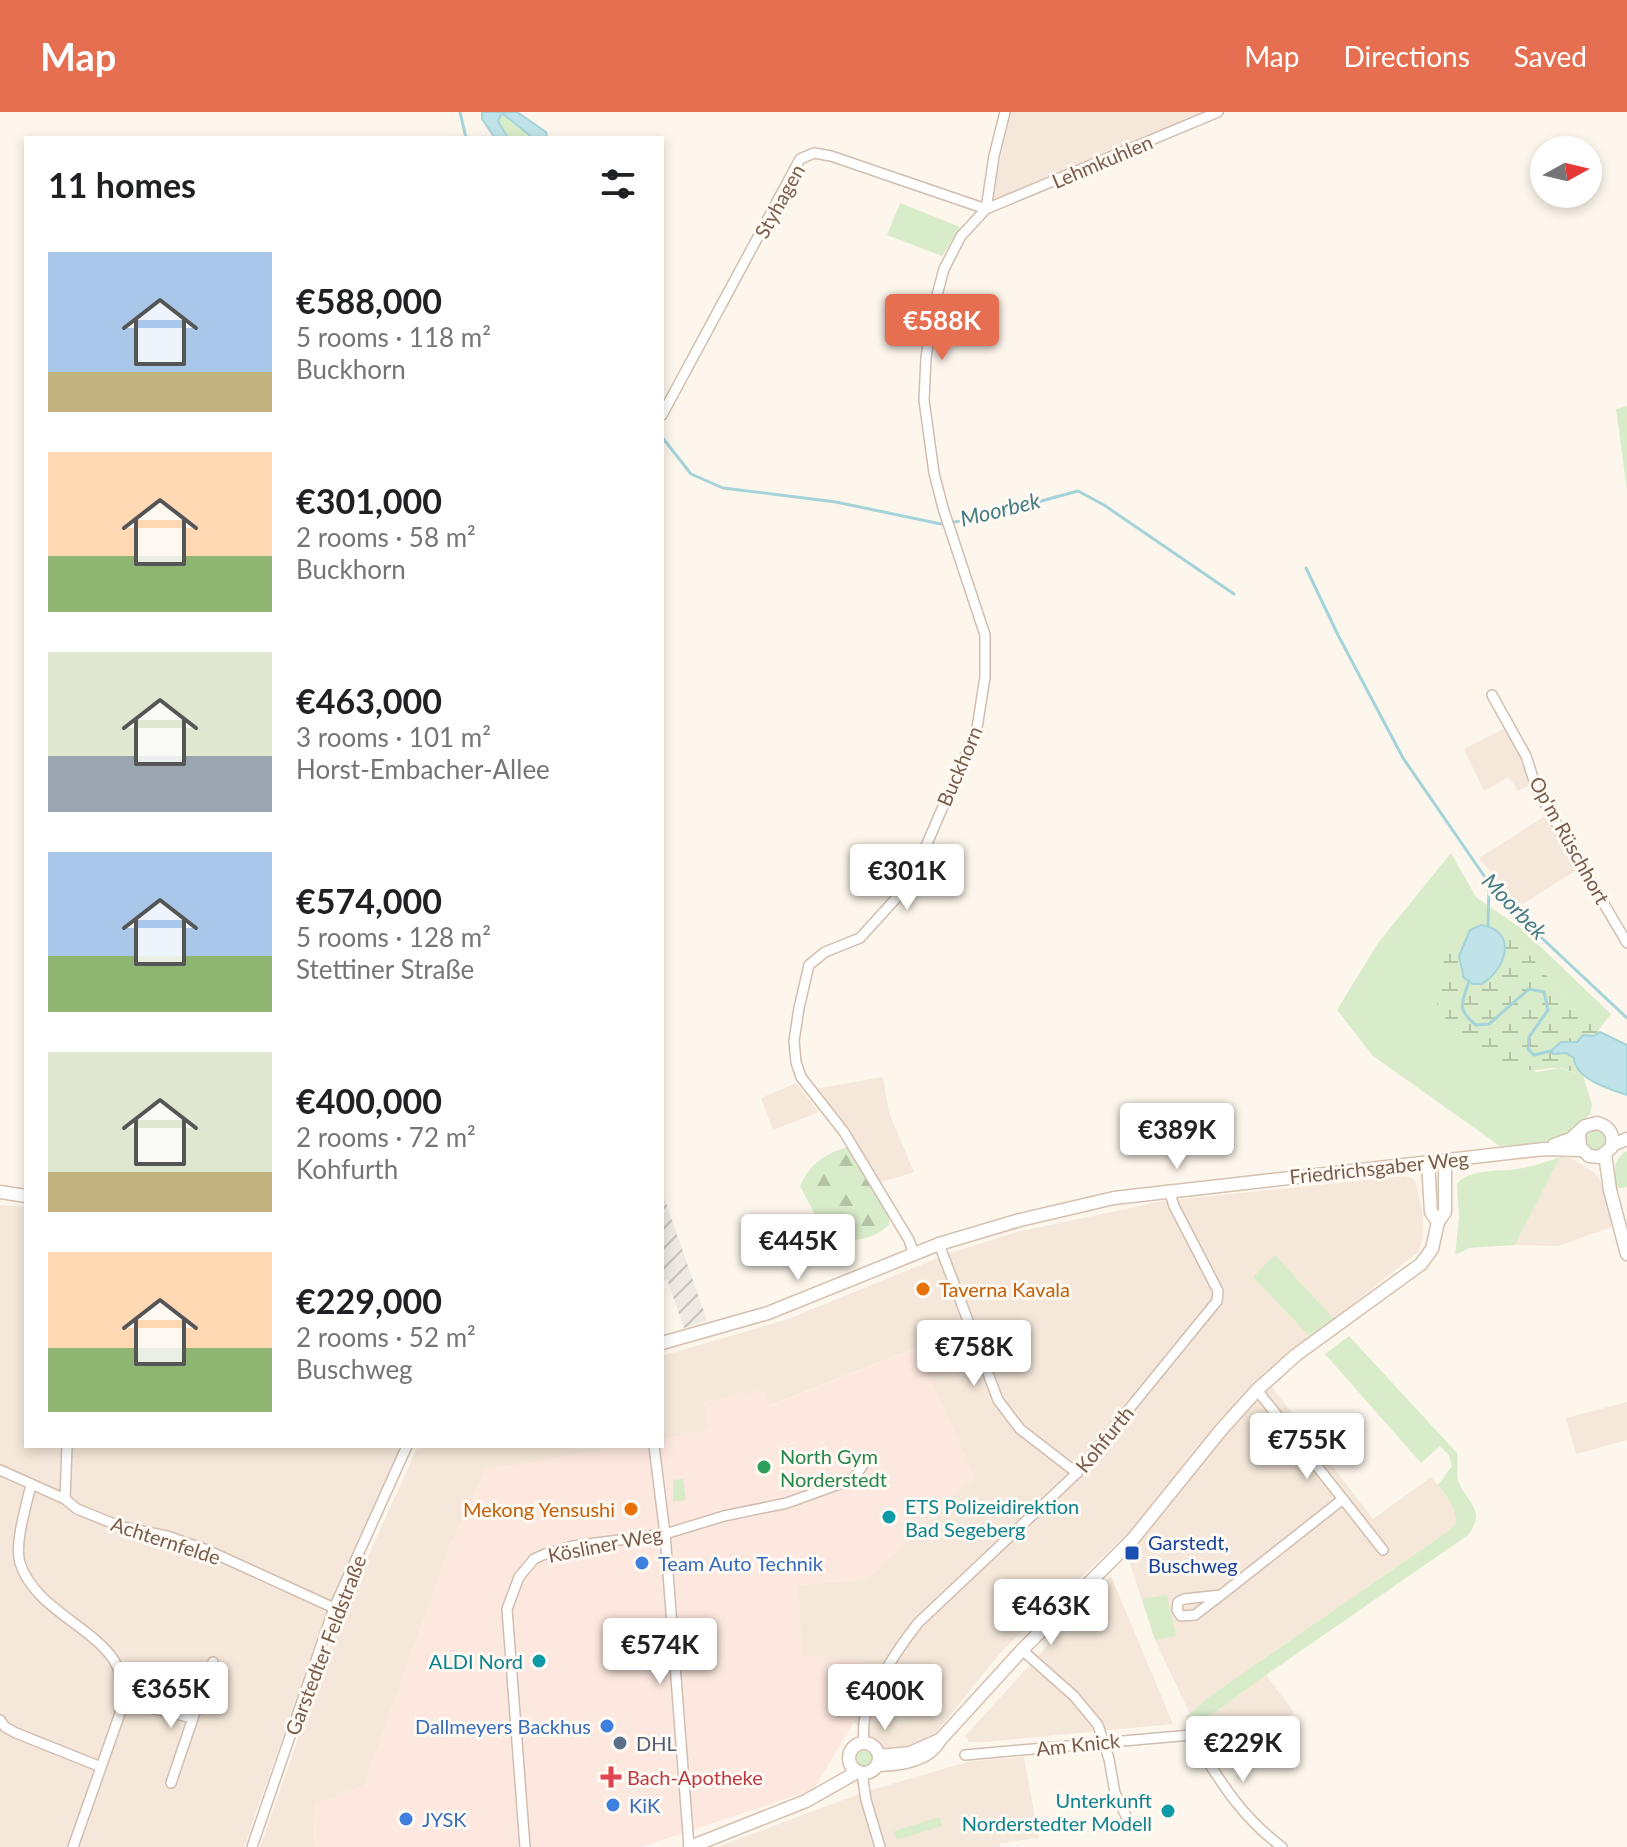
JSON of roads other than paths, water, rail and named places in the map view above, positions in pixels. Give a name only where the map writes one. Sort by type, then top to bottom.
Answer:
[{"type":"street","points":[[986,209],[1005,112]]},
{"type":"street","name":"Lehmkuhlen","points":[[986,209],[1218,112]]},
{"type":"street","name":"Styhagen","points":[[664,411],[800,159],[814,153],[831,156],[986,209]]},
{"type":"street","name":"Buckhorn","points":[[914,1254],[909,1240],[844,1132],[801,1077],[794,1041],[809,965],[825,952],[860,938],[910,883],[977,728],[985,677],[985,635],[934,473],[924,400],[933,310],[944,269],[961,236],[986,209]]},
{"type":"street","name":"Op'm Rüschhort","points":[[1492,695],[1526,756],[1537,790],[1627,943]]},
{"type":"street","points":[[1627,1132],[1610,1131],[1594,1123],[1585,1126],[1579,1134],[1581,1150],[1604,1152],[1627,1139]]},
{"type":"street","points":[[1610,1131],[1604,1152],[1610,1190],[1627,1254]]},
{"type":"street","name":"Friedrichsgaber Weg","points":[[1544,1149],[1579,1134]]},
{"type":"street","name":"Friedrichsgaber Weg","points":[[664,1342],[768,1313],[939,1244],[1114,1198],[1544,1149],[1581,1150]]},
{"type":"street","name":"Kohfurth","points":[[689,1847],[806,1801],[856,1770],[871,1772],[879,1761],[905,1762],[934,1750],[1022,1650],[1133,1539],[1257,1390],[1296,1355],[1421,1264],[1435,1241],[1438,1222],[1445,1212],[1445,1161]]},
{"type":"street","points":[[1428,1162],[1431,1212],[1438,1222]]},
{"type":"street","name":"Kohfurth","points":[[856,1770],[850,1751],[863,1743],[865,1717],[871,1700],[912,1630],[1077,1473],[1217,1301],[1218,1291],[1174,1206],[1169,1190]]},
{"type":"street","points":[[0,1192],[24,1196]]},
{"type":"street","points":[[939,1244],[998,1400],[1020,1429],[1077,1473]]},
{"type":"street","points":[[1257,1390],[1383,1550]]},
{"type":"street","points":[[65,1499],[67,1448]]},
{"type":"street","name":"Garstedter Feldstraße","points":[[252,1847],[334,1608],[406,1448]]},
{"type":"street","points":[[654,1448],[665,1534],[689,1847]]},
{"type":"street","name":"Kösliner Weg","points":[[525,1847],[507,1609],[513,1588],[525,1568],[534,1559],[558,1549],[665,1534],[809,1496],[853,1479],[863,1465]]},
{"type":"street","name":"Achternfelde","points":[[0,1470],[65,1499],[77,1509],[122,1527],[167,1536],[207,1550],[334,1608]]},
{"type":"street","points":[[31,1484],[19,1561],[30,1584],[111,1656],[123,1682],[124,1702],[73,1847]]},
{"type":"street","points":[[1221,1595],[1343,1499]]},
{"type":"street","points":[[1022,1650],[1084,1705],[1098,1725],[1115,1793],[1128,1820]]},
{"type":"street","points":[[171,1783],[213,1662]]},
{"type":"street","points":[[124,1702],[193,1718]]},
{"type":"street","points":[[0,1720],[16,1733],[101,1767]]},
{"type":"street","name":"Am Knick","points":[[965,1755],[1191,1735],[1239,1808],[1282,1847]]},
{"type":"street","points":[[863,1743],[873,1745],[879,1761]]},
{"type":"street","points":[[856,1770],[880,1847]]},
{"type":"water","points":[[482,112],[517,112],[546,132],[547,136],[531,136],[502,113],[498,121],[507,136],[494,136],[482,119]]},
{"type":"water","points":[[1481,925],[1501,935],[1505,951],[1490,977],[1482,984],[1473,984],[1464,978],[1459,956],[1470,930]]},
{"type":"water","points":[[1600,1032],[1627,1045],[1627,1095],[1586,1077],[1580,1072],[1574,1058],[1566,1053],[1553,1054],[1551,1051],[1561,1042],[1577,1042],[1583,1035],[1594,1036]]},
{"type":"waterway","name":"Moorbek","points":[[460,112],[466,136]]},
{"type":"waterway","name":"Moorbek","points":[[664,440],[691,474],[723,488],[836,502],[941,524],[979,518],[1078,491],[1104,505],[1234,594]]},
{"type":"waterway","name":"Moorbek","points":[[1306,568],[1403,758],[1489,883],[1511,909],[1627,1018]]},
{"type":"waterway","points":[[1488,926],[1489,886]]},
{"type":"waterway","points":[[1469,981],[1462,1005],[1465,1014],[1476,1025],[1489,1024],[1529,989],[1544,992],[1548,1010],[1529,1037],[1528,1049],[1534,1055],[1551,1051]]},
{"type":"place","name":"Taverna Kavala","points":[[923,1289]]},
{"type":"place","name":"North Gym Norderstedt","points":[[764,1467]]},
{"type":"place","name":"Mekong Yensushi","points":[[631,1509]]},
{"type":"place","name":"ETS Polizeidirektion Bad Segeberg","points":[[889,1517]]},
{"type":"place","name":"Garstedt, Buschweg","points":[[1132,1553]]},
{"type":"place","name":"Team Auto Technik","points":[[642,1563]]},
{"type":"place","name":"ALDI Nord","points":[[539,1661]]},
{"type":"place","name":"Dallmeyers Backhus","points":[[607,1726]]},
{"type":"place","name":"DHL","points":[[620,1743]]},
{"type":"place","name":"Bach-Apotheke","points":[[611,1777]]},
{"type":"place","name":"KiK","points":[[613,1805]]},
{"type":"place","name":"Unterkunft Norderstedter Modell","points":[[1168,1811]]},
{"type":"place","name":"JYSK","points":[[406,1819]]}]
